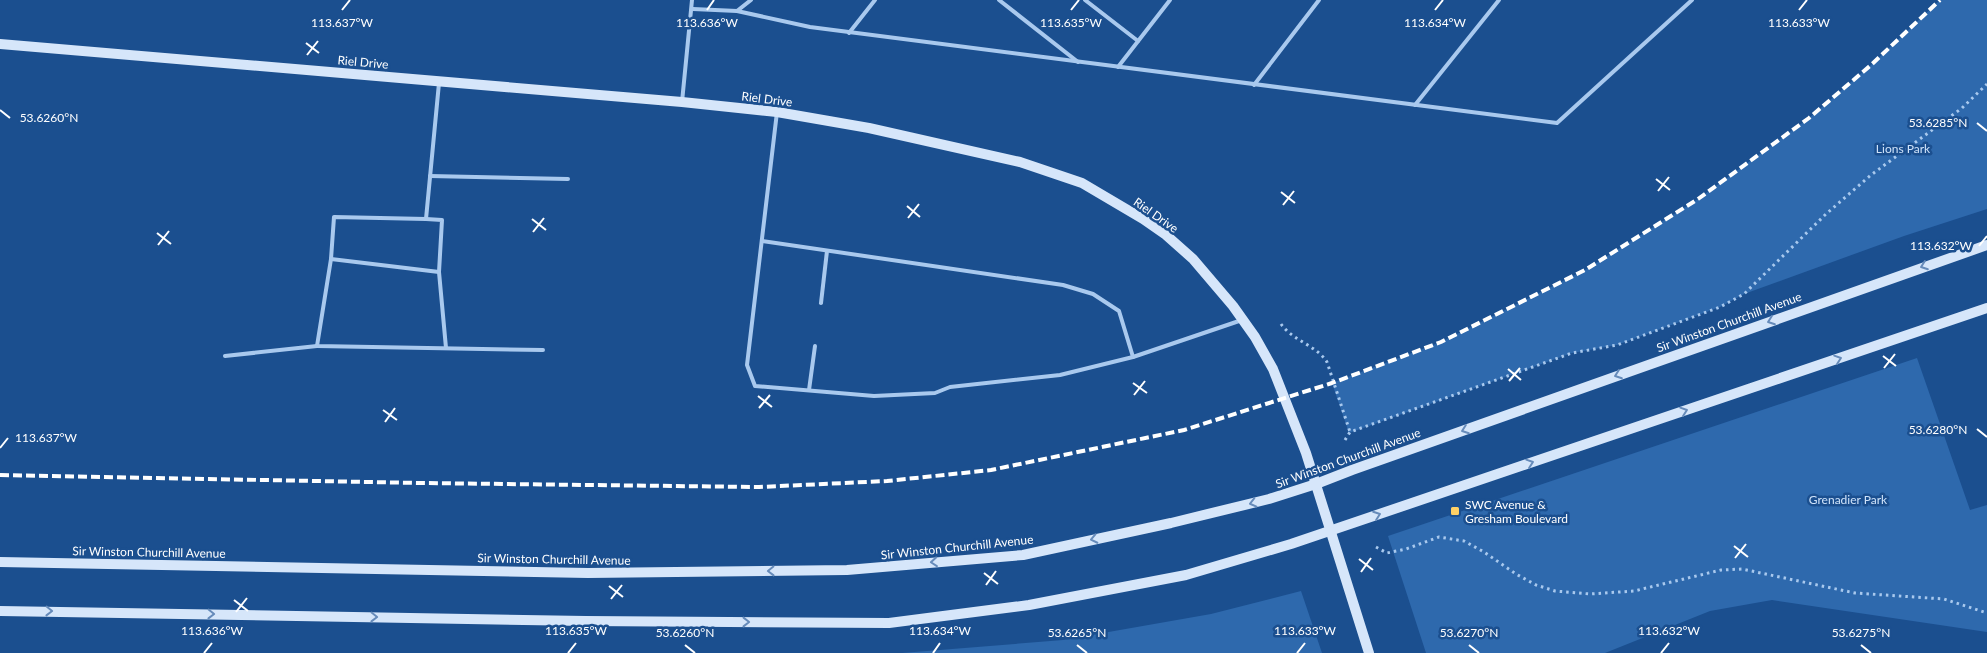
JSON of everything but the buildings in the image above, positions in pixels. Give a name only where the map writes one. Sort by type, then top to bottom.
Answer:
[{"type":"main road","name":"Riel Drive","points":[[0,44],[682,102],[777,112],[869,128],[975,150],[1020,162],[1082,183],[1143,219],[1166,235],[1193,259],[1233,306],[1255,337],[1272,369],[1306,453],[1370,653]]},
{"type":"main road","name":"Sir Winston Churchill Avenue","points":[[0,562],[588,573],[847,570],[1023,554],[1180,521],[1269,499],[1316,484],[1446,436],[1987,245]]},
{"type":"main road","points":[[0,610],[586,621],[889,623],[1029,605],[1186,575],[1291,544],[1987,308]]},
{"type":"lane","points":[[682,102],[693,9],[692,0]]},
{"type":"lane","points":[[737,11],[751,0]]},
{"type":"lane","points":[[850,32],[874,0]]},
{"type":"lane","points":[[999,0],[1079,62]]},
{"type":"lane","points":[[1085,0],[1138,41]]},
{"type":"lane","points":[[1118,67],[1170,0]]},
{"type":"lane","points":[[1254,85],[1319,0]]},
{"type":"lane","points":[[1415,106],[1499,0]]},
{"type":"lane","points":[[693,9],[737,11],[810,27],[1557,124],[1692,0]]},
{"type":"lane","points":[[426,219],[440,81]]},
{"type":"lane","points":[[777,112],[747,365],[755,386],[874,396],[935,393],[950,387],[1060,375],[1132,357],[1242,320]]},
{"type":"lane","points":[[430,176],[568,179]]},
{"type":"lane","points":[[317,346],[330,259],[334,217],[442,220],[438,272],[446,348]]},
{"type":"lane","points":[[762,242],[1063,285],[1093,294],[1119,311],[1132,357]]},
{"type":"lane","points":[[821,303],[827,251]]},
{"type":"lane","points":[[330,259],[438,272]]},
{"type":"lane","points":[[225,356],[317,346],[543,350]]},
{"type":"lane","points":[[809,390],[815,346]]},
{"type":"path","points":[[1344,440],[1350,432],[1572,354],[1617,345],[1728,303],[1744,294],[1826,214],[1871,175],[1962,108],[1987,84]]},
{"type":"path","points":[[1281,324],[1294,338],[1323,356],[1327,362],[1350,432]]},
{"type":"path","points":[[1376,547],[1387,553],[1406,549],[1438,538],[1464,541],[1536,585],[1555,591],[1590,594],[1634,591],[1721,570],[1742,569],[1855,594],[1944,599],[1987,613]]},
{"type":"green space","name":"Lions Park","points":[[1940,0],[1987,0],[1987,209],[1904,236],[1744,294],[1720,307],[1617,345],[1572,353],[1349,433],[1332,383],[1441,342],[1585,270],[1698,199],[1809,118],[1871,65]]},
{"type":"green space","name":"Grenadier Park","points":[[1917,358],[1970,510],[1987,505],[1987,632],[1772,600],[1710,611],[1605,653],[1426,653],[1388,536]]},
{"type":"green space","points":[[1301,591],[1322,653],[902,653],[1063,640],[1211,614]]},
{"type":"railway","points":[[0,475],[759,487],[887,481],[991,470],[1184,430],[1332,383],[1441,342],[1585,270],[1698,199],[1809,118],[1871,65],[1940,0]]},
{"type":"place","name":"SWC Avenue & Gresham Boulevard","points":[[1455,511]]}]
